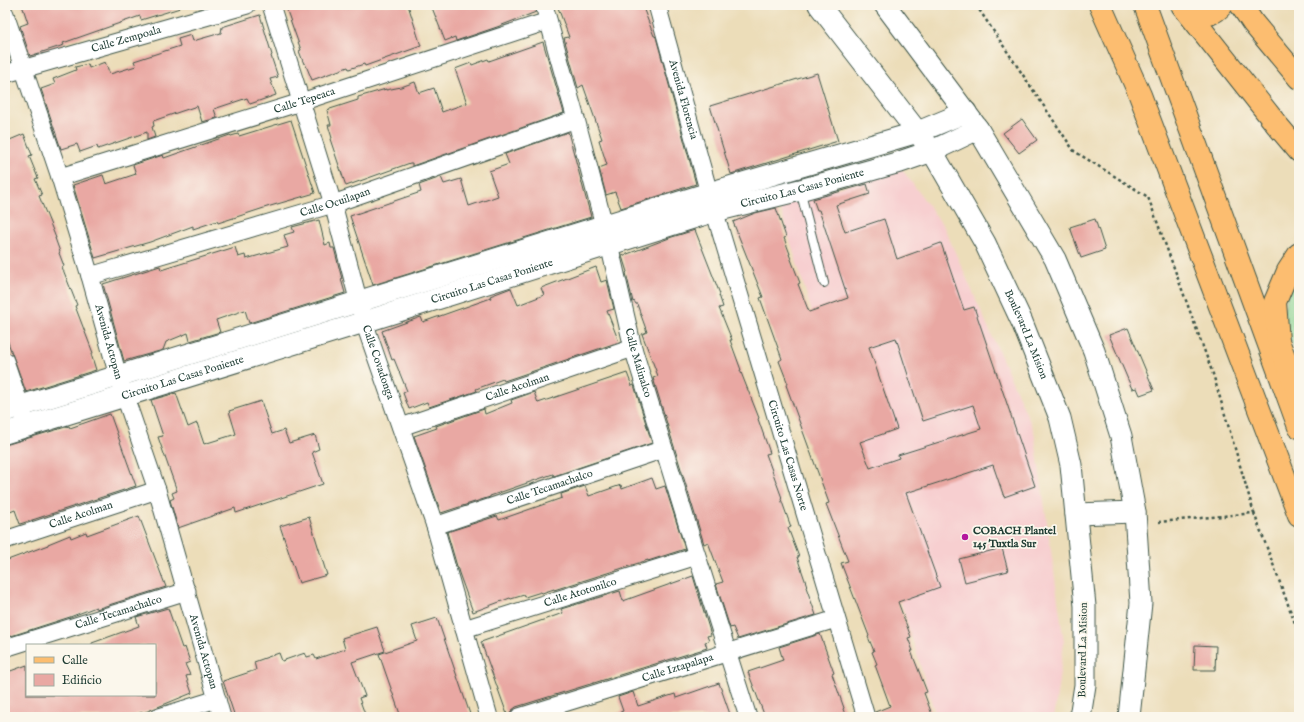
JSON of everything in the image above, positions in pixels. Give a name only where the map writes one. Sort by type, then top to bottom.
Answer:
[{"type":"main road","points":[[1100,5],[1140,95],[1299,515]]},
{"type":"main road","points":[[1145,5],[1299,427]]},
{"type":"main road","points":[[1184,7],[1196,15],[1201,16],[1213,13],[1222,5]]},
{"type":"main road","points":[[1237,5],[1299,78]]},
{"type":"main road","points":[[1241,5],[1253,23]]},
{"type":"main road","points":[[1184,7],[1299,151]]},
{"type":"main road","points":[[1299,254],[1288,271],[1275,302],[1278,341],[1299,395]]},
{"type":"street","name":"Calle Zempoala","points":[[5,74],[247,5]]},
{"type":"street","name":"Calle Covadonga","points":[[271,5],[333,204],[361,312],[435,526],[489,717]]},
{"type":"street","name":"Avenida Florencia","points":[[658,5],[712,202]]},
{"type":"street","name":"Boulevard La Mision","points":[[819,5],[932,151],[985,243],[1022,322],[1060,418],[1071,464],[1085,606],[1085,685],[1080,717]]},
{"type":"street","points":[[885,5],[978,129],[1055,259],[1091,344],[1121,436],[1135,512],[1141,603],[1128,717]]},
{"type":"street","name":"Calle Tepeaca","points":[[60,177],[302,102],[546,13]]},
{"type":"street","name":"Calle Malinalco","points":[[546,13],[576,119],[633,348],[748,717]]},
{"type":"street","name":"Avenida Actopan","points":[[5,14],[60,177],[118,376],[157,490],[222,717]]},
{"type":"street","name":"Circuito Las Casas Poniente","points":[[5,433],[126,396],[361,312],[712,202],[918,132],[966,112]]},
{"type":"street","name":"Calle Ocuilapan","points":[[90,276],[333,204],[576,119]]},
{"type":"street","name":"Circuito Las Casas Poniente","points":[[712,202],[800,190],[900,162],[932,151],[978,129]]},
{"type":"street","name":"Circuito Las Casas Norte","points":[[712,202],[866,717]]},
{"type":"street","name":"Circuito Las Casas Poniente","points":[[12,409],[118,376],[361,312]]},
{"type":"street","name":"Calle Acolman","points":[[401,427],[633,348]]},
{"type":"street","points":[[5,361],[12,409],[28,426]]},
{"type":"street","name":"Calle Tecamachalco","points":[[435,526],[664,449]]},
{"type":"street","name":"Calle Acolman","points":[[5,540],[157,490]]},
{"type":"street","points":[[1076,514],[1135,512]]},
{"type":"street","name":"Calle Atotonilco","points":[[464,629],[697,556]]},
{"type":"street","name":"Calle Tecamachalco","points":[[5,648],[187,591]]},
{"type":"street","name":"Calle Iztapalapa","points":[[519,717],[836,619]]},
{"type":"street","points":[[159,717],[217,699]]},
{"type":"lane","points":[[800,190],[824,283]]},
{"type":"path","points":[[976,5],[1074,151],[1148,197],[1212,374],[1254,513],[1299,634]]},
{"type":"path","points":[[1160,522],[1254,513]]},
{"type":"shaded area","name":"COBACH Plantel 145 Tuxtla Sur","points":[[902,169],[944,227],[1034,431],[1064,642],[1054,717],[936,717],[779,205]]},
{"type":"green space","points":[[1299,279],[1299,362],[1286,328],[1284,310],[1289,289]]},
{"type":"building","points":[[22,5],[180,5],[180,8],[141,20],[140,16],[63,43],[64,45],[30,56],[20,26],[28,23]]},
{"type":"building","points":[[294,5],[408,5],[421,46],[365,66],[364,64],[349,69],[348,67],[312,80],[299,51],[301,50],[286,8]]},
{"type":"building","points":[[431,5],[534,5],[536,12],[456,41],[455,37],[445,41]]},
{"type":"building","points":[[557,5],[642,5],[654,36],[656,37],[696,184],[621,208],[615,192],[606,195],[599,168],[607,165],[599,140],[602,139],[583,85],[578,88],[564,38],[569,37]]},
{"type":"building","points":[[260,15],[278,77],[270,79],[276,95],[250,104],[247,98],[214,109],[217,118],[202,122],[197,106],[153,121],[154,126],[152,127],[155,137],[147,140],[147,132],[98,149],[97,146],[80,152],[77,144],[61,149],[41,89],[55,84],[53,79],[76,70],[75,67],[88,64],[89,68],[105,62],[110,74],[136,66],[134,61],[180,46],[178,39],[191,35],[193,41],[221,33],[222,27]]},
{"type":"building","points":[[543,42],[564,113],[412,166],[412,163],[410,163],[346,186],[330,139],[332,138],[328,125],[331,125],[327,110],[358,100],[358,97],[386,89],[401,87],[415,82],[419,93],[434,88],[442,112],[467,103],[455,69],[488,59],[489,61]]},
{"type":"building","points":[[817,73],[838,141],[731,174],[710,106]]},
{"type":"building","points":[[1022,119],[1037,140],[1019,153],[1003,133]]},
{"type":"building","points":[[291,120],[315,193],[218,223],[217,221],[193,229],[193,226],[150,242],[95,258],[73,185],[103,175],[106,184],[136,174],[133,165],[163,155],[164,158],[230,135],[238,134],[239,136]]},
{"type":"building","points":[[568,132],[591,217],[373,285],[350,216],[421,192],[419,185],[441,177],[444,184],[461,179],[469,206],[498,196],[489,171],[509,164],[505,154]]},
{"type":"building","points":[[24,134],[32,155],[29,156],[38,178],[35,179],[42,195],[39,196],[56,238],[59,253],[64,266],[62,267],[77,305],[75,306],[93,353],[91,354],[96,370],[26,392],[5,334],[5,142]]},
{"type":"building","points":[[867,184],[870,194],[836,205],[845,232],[884,219],[897,259],[941,243],[964,310],[974,307],[1035,486],[1004,497],[993,465],[906,493],[940,587],[898,602],[911,637],[908,638],[913,651],[911,651],[927,692],[924,693],[933,717],[876,717],[875,712],[890,706],[875,665],[877,664],[872,652],[874,651],[868,637],[869,636],[841,563],[848,561],[826,504],[829,503],[786,385],[788,384],[779,361],[782,359],[760,298],[763,297],[733,222],[755,213],[776,208],[786,237],[784,238],[789,254],[800,283],[798,284],[809,312],[848,298],[819,210],[817,210],[813,199]],"holes":[[[896,338],[923,421],[973,405],[981,429],[898,455],[899,458],[870,468],[860,442],[897,429],[869,347]]]},
{"type":"building","points":[[1095,219],[1105,250],[1081,258],[1070,227]]},
{"type":"building","points":[[319,220],[325,245],[330,243],[331,248],[334,248],[345,293],[249,323],[245,310],[216,320],[220,332],[190,341],[188,333],[166,342],[163,350],[124,361],[103,284],[160,266],[161,270],[235,247],[238,257],[245,255],[246,259],[288,247],[284,235],[294,232],[292,227]]},
{"type":"building","points":[[695,230],[720,294],[723,307],[719,308],[732,340],[730,340],[759,418],[758,419],[770,453],[766,454],[782,498],[781,499],[791,527],[788,528],[799,557],[797,557],[816,615],[738,639],[733,627],[730,628],[716,584],[723,582],[708,542],[704,544],[653,378],[658,376],[642,334],[647,332],[637,304],[634,301],[633,302],[622,256]]},
{"type":"building","points":[[596,267],[601,282],[607,280],[614,309],[607,311],[619,342],[504,381],[503,379],[476,389],[477,391],[429,407],[427,402],[409,409],[403,393],[407,391],[394,359],[392,360],[382,331],[421,317],[423,322],[491,298],[490,296],[511,288],[518,305],[544,295],[541,288]]},
{"type":"building","points":[[1128,328],[1154,390],[1140,395],[1137,388],[1132,389],[1109,335]]},
{"type":"building","points":[[627,373],[632,386],[634,385],[652,443],[554,476],[553,474],[441,513],[414,436],[437,428],[436,426],[484,409],[485,414],[512,403],[511,400],[534,392],[538,403]]},
{"type":"building","points":[[176,393],[188,427],[197,423],[204,444],[236,434],[229,411],[261,401],[272,434],[284,430],[289,443],[315,435],[319,449],[312,452],[323,484],[236,513],[235,508],[178,528],[170,500],[174,498],[172,493],[177,491],[158,437],[163,436],[151,400]]},
{"type":"building","points":[[110,414],[136,486],[20,524],[15,510],[5,514],[5,445],[69,426],[70,428]]},
{"type":"building","points":[[652,478],[656,489],[665,486],[685,549],[554,590],[525,597],[524,595],[510,598],[473,612],[459,573],[447,532],[497,516],[499,520],[562,498],[561,494],[585,486],[589,496],[621,485],[622,489]]},
{"type":"building","points":[[139,516],[166,587],[96,609],[96,607],[5,638],[5,561],[70,535],[71,538],[86,532],[87,535]]},
{"type":"building","points":[[309,517],[327,575],[299,583],[280,526]]},
{"type":"building","points":[[1002,548],[1008,571],[965,582],[959,559]]},
{"type":"building","points":[[693,576],[711,635],[707,636],[709,641],[705,642],[707,648],[516,707],[511,711],[508,717],[481,642],[563,613],[561,609],[620,591],[623,601]]},
{"type":"building","points":[[168,608],[182,648],[185,647],[190,662],[185,664],[190,675],[186,676],[192,693],[143,713],[128,717],[5,717],[5,673],[26,665],[26,696],[156,696],[156,644],[92,644],[139,626],[136,617]]},
{"type":"building","points":[[437,618],[471,717],[401,717],[379,654],[417,641],[412,626]]},
{"type":"building","points":[[377,627],[385,651],[352,662],[365,696],[359,698],[366,717],[235,717],[223,681],[256,670],[254,662],[279,653],[282,661],[305,653],[307,657],[314,655],[316,659],[345,649],[342,638]]},
{"type":"building","points":[[820,634],[834,673],[832,674],[846,717],[765,717],[748,672],[783,660],[779,647]]},
{"type":"building","points":[[1195,645],[1216,646],[1215,670],[1194,670]]},
{"type":"building","points":[[719,683],[731,717],[613,717],[613,715],[623,711],[618,697],[633,692],[638,706],[675,694],[676,698]]},
{"type":"place","name":"COBACH Plantel 145 Tuxtla Sur","points":[[965,537]]}]
